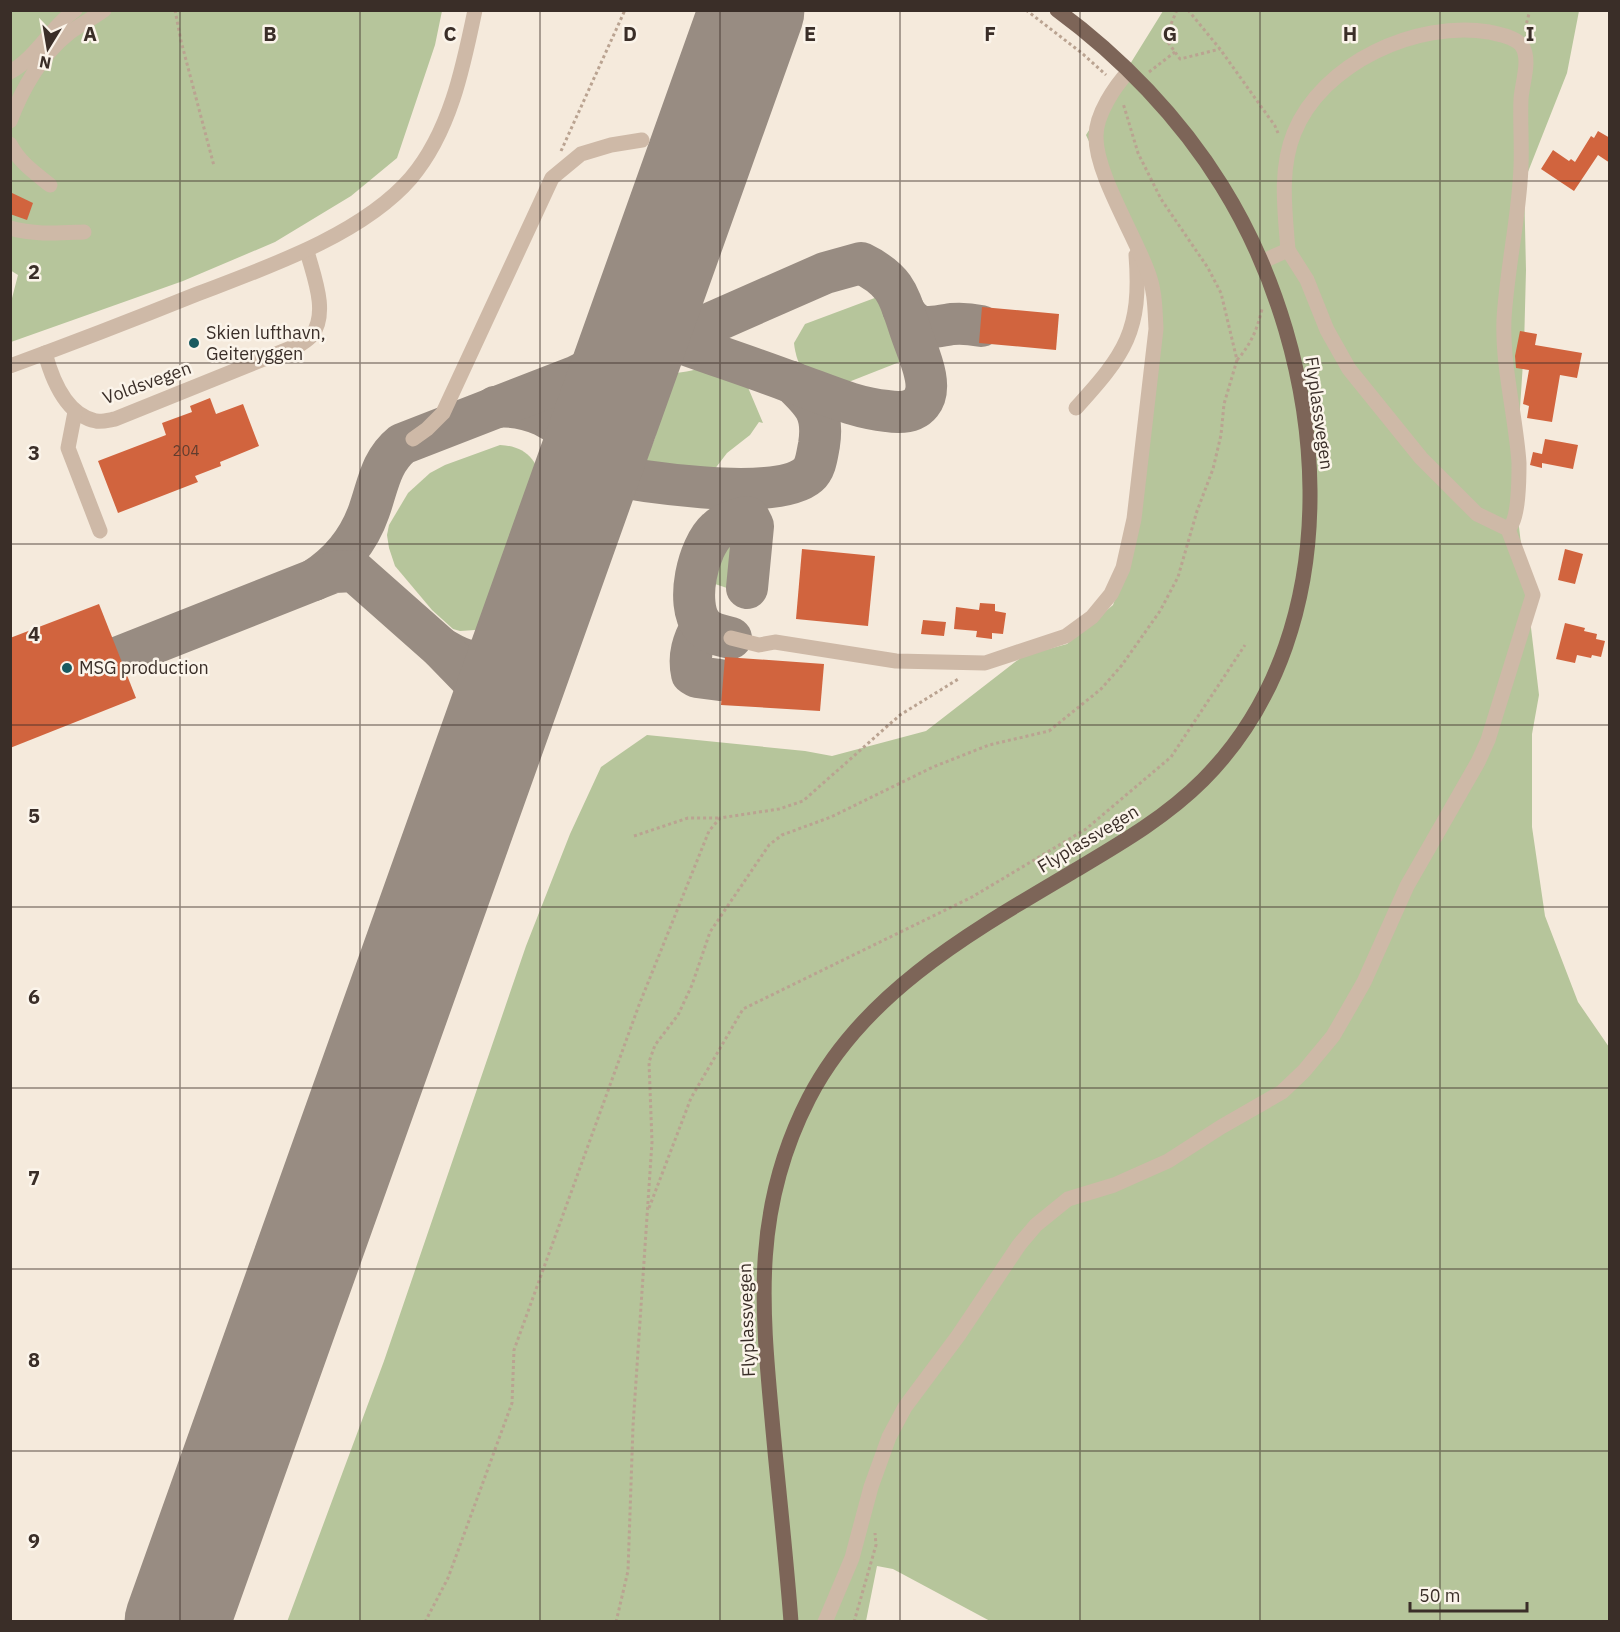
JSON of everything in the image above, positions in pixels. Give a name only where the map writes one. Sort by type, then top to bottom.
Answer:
[{"type":"main road","name":"Flyplassvegen","points":[[791,1622],[769,1386],[763,1262],[771,1205],[787,1148],[811,1093],[827,1067],[860,1026],[930,962],[1003,913],[1159,819],[1205,778],[1242,733],[1264,697],[1282,660],[1295,620],[1307,554],[1309,488],[1303,410],[1288,336],[1261,262],[1222,187],[1181,130],[1134,76],[1057,10]]},
{"type":"street","points":[[10,72],[25,64],[61,20],[75,10]]},
{"type":"street","points":[[10,121],[30,78],[45,59],[69,33],[104,10]]},
{"type":"street","points":[[10,366],[307,251],[389,199],[410,179],[437,139],[466,50],[475,10]]},
{"type":"street","points":[[825,1622],[852,1558],[879,1460],[905,1407],[958,1335],[1019,1245],[1036,1225],[1068,1199],[1114,1185],[1168,1161],[1282,1092],[1304,1071],[1333,1036],[1364,982],[1423,856],[1478,762],[1488,740],[1533,595],[1508,529],[1477,514],[1421,458],[1349,369],[1327,330],[1307,280],[1288,250],[1284,182],[1287,154],[1294,132],[1312,101],[1333,78],[1364,57],[1430,33],[1472,29],[1496,33],[1519,42],[1524,48],[1526,67],[1521,96],[1521,167],[1504,322],[1518,477],[1514,522],[1508,529]]},
{"type":"street","points":[[731,638],[759,645],[777,639],[896,661],[985,663],[1066,636],[1092,617],[1111,594],[1123,568],[1134,519],[1156,329],[1155,299],[1148,272],[1102,166],[1096,135],[1104,106],[1116,85],[1134,76]]},
{"type":"street","points":[[413,439],[443,413],[552,178],[581,154],[611,145],[642,140]]},
{"type":"street","points":[[10,144],[30,170],[50,185]]},
{"type":"street","points":[[10,228],[23,232],[51,234],[84,232]]},
{"type":"street","points":[[1076,408],[1106,375],[1126,344],[1134,325],[1138,286],[1136,243]]},
{"type":"street","points":[[1261,262],[1288,250]]},
{"type":"street","name":"Voldsvegen","points":[[75,412],[97,421],[115,420],[301,344],[311,336],[320,312],[307,251]]},
{"type":"street","points":[[45,353],[52,378],[75,412],[68,448],[100,531]]},
{"type":"path","points":[[175,10],[214,166]]},
{"type":"path","points":[[552,178],[562,148],[625,10]]},
{"type":"path","points":[[1026,10],[1083,54],[1116,85],[1141,160],[1161,199],[1208,268],[1221,293],[1237,360]]},
{"type":"path","points":[[1177,10],[1165,38],[1180,59],[1220,50]]},
{"type":"path","points":[[1188,10],[1275,126],[1287,154]]},
{"type":"path","points":[[1519,42],[1524,34],[1530,10]]},
{"type":"path","points":[[1134,76],[1175,52]]},
{"type":"path","points":[[616,1622],[628,1571],[633,1426],[652,1142],[649,1062],[656,1045],[678,1014],[692,985],[710,932],[769,845],[782,835],[831,817],[933,768],[989,745],[1049,731],[1101,689],[1122,665],[1160,611],[1178,577],[1197,511],[1213,469],[1221,435],[1224,405],[1237,360],[1250,346],[1264,303],[1272,290]]},
{"type":"path","points":[[647,1212],[691,1098],[743,1009],[972,897],[1086,829],[1171,756],[1245,645]]},
{"type":"path","points":[[634,836],[688,818],[720,818],[779,809],[803,801],[900,715],[985,663]]},
{"type":"path","points":[[425,1622],[448,1578],[512,1403],[514,1350],[639,1005],[709,831],[720,818]]},
{"type":"path","points":[[854,1622],[876,1545],[875,1528],[864,1518]]},
{"type":"green space","points":[[11,11],[442,11],[435,45],[397,158],[351,196],[275,242],[183,281],[11,342],[11,302],[18,275],[10,270]]},
{"type":"green space","points":[[1163,11],[1579,11],[1567,73],[1524,182],[1526,270],[1518,439],[1519,527],[1539,695],[1532,734],[1532,827],[1545,916],[1578,1002],[1609,1047],[1609,1621],[990,1621],[893,1569],[877,1566],[866,1621],[287,1622],[384,1361],[526,946],[570,834],[601,767],[647,735],[805,751],[832,756],[926,731],[1023,656],[1067,644],[1113,605],[1136,538],[1153,387],[1150,308],[1136,244],[1086,135]]},
{"type":"green space","points":[[880,296],[885,297],[902,342],[902,361],[841,385],[821,384],[807,376],[798,362],[794,343],[805,324]]},
{"type":"green space","points":[[712,367],[744,378],[763,423],[759,422],[750,435],[727,453],[711,474],[656,471],[639,460],[646,459],[655,438],[668,373]]},
{"type":"green space","points":[[500,445],[520,449],[533,461],[539,477],[539,497],[497,612],[482,627],[460,631],[453,629],[432,610],[395,566],[387,535],[389,525],[408,493],[430,473],[445,465]]},
{"type":"green space","points":[[734,543],[730,589],[712,581],[714,555],[717,545]]},
{"type":"building","points":[[1598,131],[1610,138],[1610,163],[1598,155],[1574,191],[1541,169],[1553,150],[1569,161],[1571,159],[1575,162],[1591,136],[1594,138]]},
{"type":"building","points":[[10,192],[33,203],[27,220],[10,214]]},
{"type":"building","points":[[982,307],[1059,314],[1056,350],[979,343]]},
{"type":"building","points":[[1520,331],[1537,334],[1535,345],[1582,353],[1577,378],[1560,375],[1552,422],[1527,418],[1529,406],[1523,404],[1529,370],[1516,368],[1515,356]]},
{"type":"building","points":[[210,398],[216,414],[243,404],[259,446],[220,462],[221,466],[195,476],[198,482],[118,513],[98,461],[166,435],[162,423],[192,412],[190,406]]},
{"type":"building","points":[[1545,439],[1578,445],[1573,469],[1542,463],[1542,468],[1530,465],[1533,452],[1542,454]]},
{"type":"building","points":[[802,549],[875,556],[868,626],[796,619]]},
{"type":"building","points":[[1565,549],[1583,554],[1575,584],[1558,580]]},
{"type":"building","points":[[980,603],[995,604],[995,611],[1006,613],[1003,634],[992,633],[992,639],[976,637],[977,631],[954,629],[956,607],[979,610]]},
{"type":"building","name":"MSG production","points":[[99,604],[136,698],[10,748],[10,638]]},
{"type":"building","points":[[923,620],[946,622],[944,636],[921,634]]},
{"type":"building","points":[[1565,623],[1585,628],[1584,631],[1597,634],[1596,639],[1605,641],[1601,657],[1592,655],[1591,658],[1577,655],[1575,663],[1556,659]]},
{"type":"building","points":[[725,657],[824,664],[820,711],[721,705]]},
{"type":"taxiway","points":[[314,580],[340,559],[360,532],[384,467],[402,444],[577,376],[650,339],[670,339],[693,331],[825,273],[861,263],[884,277],[891,285],[901,302],[922,362],[926,380],[925,396],[918,406],[901,412],[863,407],[839,400],[670,339],[654,322],[649,298]]},
{"type":"taxiway","points":[[903,309],[913,322],[924,327],[952,324],[981,326]]},
{"type":"taxiway","points":[[495,407],[532,411],[554,422],[572,438],[588,471],[668,484],[735,489],[766,488],[791,484],[808,475],[816,461],[820,434],[816,409],[792,382]]},
{"type":"taxiway","points":[[731,638],[711,632],[702,625],[694,603],[694,590],[699,562],[710,538],[720,527],[746,517],[753,526],[747,588]]},
{"type":"taxiway","points":[[119,657],[334,572],[354,571],[441,648],[475,683],[487,715],[488,735],[484,761]]},
{"type":"taxiway","points":[[441,648],[455,656],[472,661],[493,657],[511,645],[538,611]]},
{"type":"taxiway","points":[[702,625],[692,649],[692,674],[697,677],[720,680]]},
{"type":"runway","points":[[177,1622],[752,10]]},
{"type":"place","name":"Skien lufthavn, Geiteryggen","points":[[194,343]]},
{"type":"place","name":"MSG production","points":[[67,668]]}]
